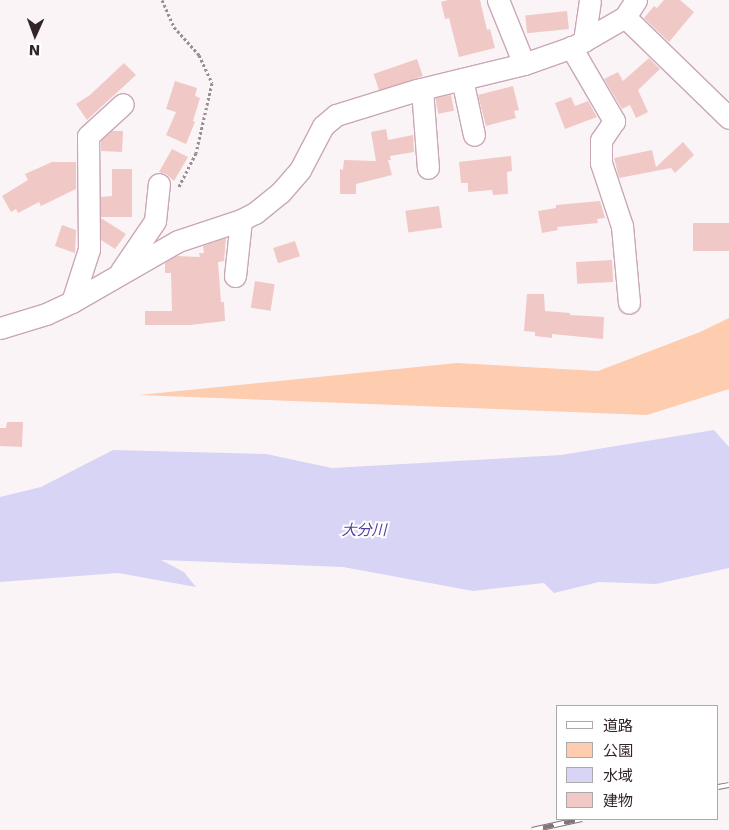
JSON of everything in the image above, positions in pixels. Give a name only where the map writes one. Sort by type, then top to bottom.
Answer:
[{"type":"street","points":[[498,0],[524,64]]},
{"type":"street","points":[[590,0],[578,44],[614,121],[601,140],[601,163],[622,226],[629,303]]},
{"type":"street","points":[[0,328],[46,314],[72,302],[178,241],[241,220],[268,204],[293,178],[308,158],[328,120],[336,115],[422,89],[524,64],[578,44],[630,9],[729,118]]},
{"type":"street","points":[[462,79],[474,135]]},
{"type":"street","points":[[422,89],[428,168]]},
{"type":"street","points":[[72,302],[89,249],[88,136],[123,104]]},
{"type":"street","points":[[117,277],[155,221],[167,188]]},
{"type":"street","points":[[236,276],[241,220]]},
{"type":"path","points":[[162,0],[174,26],[200,55],[212,83],[196,153],[167,188]]},
{"type":"green space","points":[[729,318],[729,389],[647,415],[139,395],[457,363],[598,371],[700,332]]},
{"type":"water","name":"大分川","points":[[714,430],[729,447],[729,568],[656,584],[599,582],[554,593],[544,583],[473,591],[343,567],[161,560],[184,572],[196,587],[118,573],[0,582],[0,497],[41,487],[113,450],[266,454],[332,468],[561,455]]},
{"type":"building","points":[[448,0],[480,0],[487,30],[490,29],[495,48],[459,57],[449,18],[445,19],[441,2]]},
{"type":"building","points":[[664,0],[680,0],[694,12],[669,42],[644,18],[654,6],[657,8]]},
{"type":"building","points":[[567,11],[569,29],[527,33],[525,15]]},
{"type":"building","points":[[649,58],[660,69],[638,90],[648,112],[636,118],[630,105],[622,109],[604,79],[618,72],[623,81]]},
{"type":"building","points":[[417,59],[423,76],[379,91],[374,74]]},
{"type":"building","points":[[124,63],[136,75],[87,120],[76,104],[90,95]]},
{"type":"building","points":[[175,81],[197,88],[195,96],[200,98],[193,121],[195,122],[186,144],[166,135],[176,112],[166,109]]},
{"type":"building","points":[[513,86],[519,110],[514,111],[516,118],[486,126],[478,95]]},
{"type":"building","points":[[451,95],[454,111],[438,114],[435,98]]},
{"type":"building","points":[[571,97],[575,106],[588,101],[597,117],[565,129],[555,103]]},
{"type":"building","points":[[386,129],[388,140],[413,135],[414,152],[390,156],[391,160],[388,160],[392,175],[356,184],[356,194],[340,194],[340,169],[343,170],[344,160],[376,161],[371,132]]},
{"type":"building","points":[[112,131],[123,131],[122,152],[101,151],[101,141]]},
{"type":"building","points":[[683,142],[694,155],[675,173],[671,168],[619,178],[614,158],[652,150],[656,167]]},
{"type":"building","points":[[172,149],[188,157],[174,181],[166,174],[159,172]]},
{"type":"building","points":[[511,156],[512,171],[507,172],[508,194],[493,195],[492,190],[468,192],[468,183],[461,183],[459,162]]},
{"type":"building","points":[[52,162],[76,162],[76,189],[41,206],[39,202],[18,213],[16,209],[11,212],[2,196],[28,180],[25,174]]},
{"type":"building","points":[[112,169],[132,169],[132,217],[101,217],[101,197],[112,196]]},
{"type":"building","points":[[600,201],[605,218],[597,219],[598,223],[557,227],[558,230],[542,233],[538,211],[556,208],[556,205]]},
{"type":"building","points":[[439,206],[442,228],[408,233],[405,211]]},
{"type":"building","points":[[101,218],[126,234],[115,249],[101,240]]},
{"type":"building","points":[[693,223],[729,223],[729,251],[693,251]]},
{"type":"building","points":[[62,225],[76,230],[75,253],[55,246]]},
{"type":"building","points":[[226,238],[224,261],[218,262],[221,302],[224,302],[225,321],[190,325],[145,325],[145,311],[172,311],[171,273],[165,273],[165,263],[176,256],[200,257],[199,253],[204,253],[203,246]]},
{"type":"building","points":[[295,241],[300,256],[278,263],[273,248]]},
{"type":"building","points":[[612,260],[613,282],[577,284],[576,262]]},
{"type":"building","points":[[255,281],[275,284],[271,311],[251,308]]},
{"type":"building","points":[[527,294],[544,294],[545,311],[604,317],[603,339],[552,334],[552,338],[535,336],[535,332],[524,331]]},
{"type":"building","points":[[7,422],[23,422],[22,447],[0,446],[0,428],[6,428]]},
{"type":"railway","points":[[719,787],[729,785]]},
{"type":"railway","points":[[532,830],[577,820]]}]
